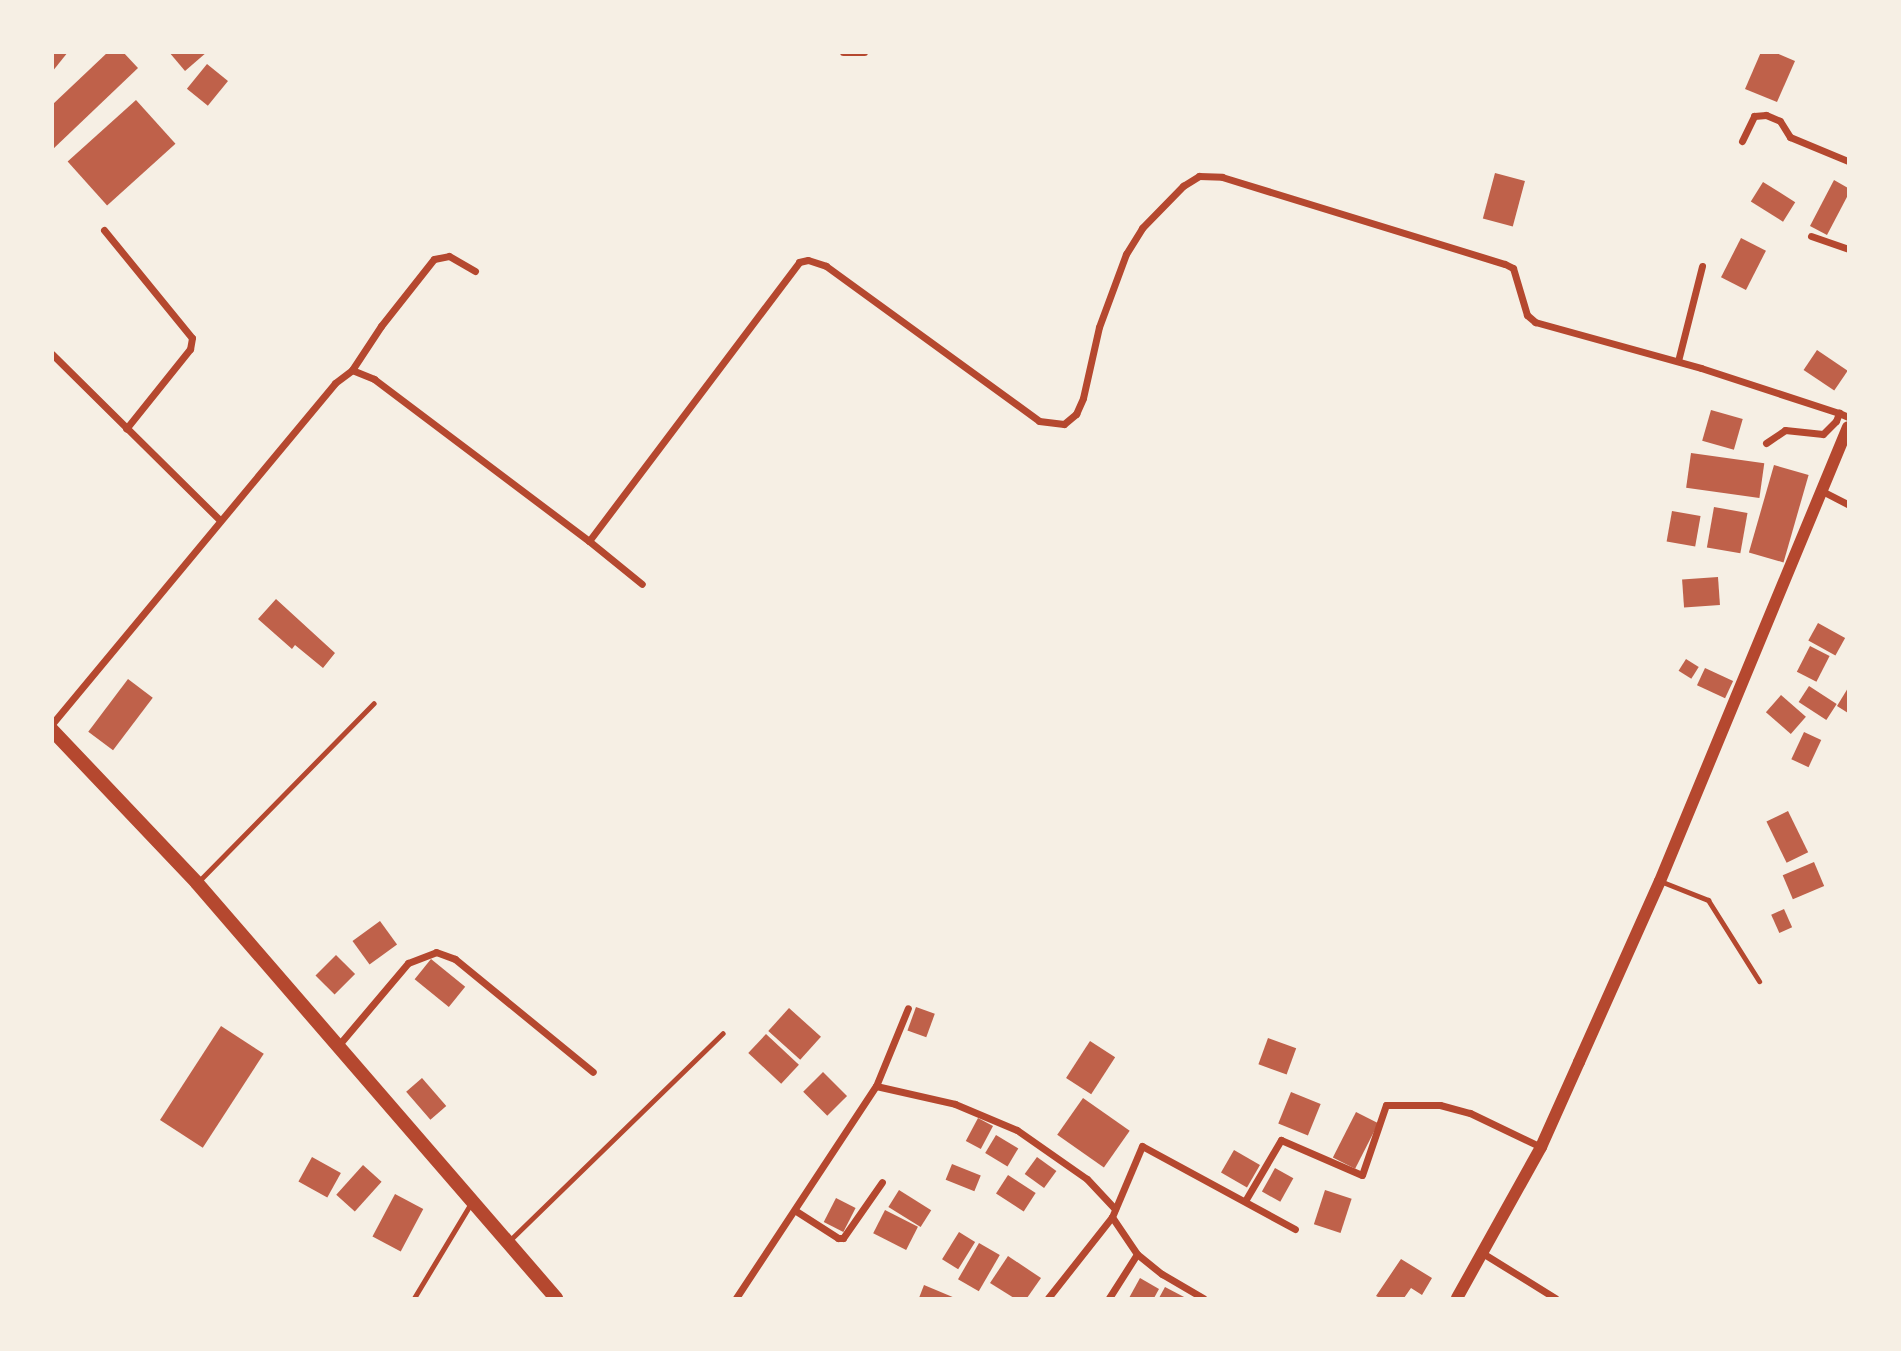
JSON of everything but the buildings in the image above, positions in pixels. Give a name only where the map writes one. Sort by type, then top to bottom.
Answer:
[{"type":"main road","points":[[52,730],[197,883],[336,1048],[471,1203],[509,1241],[556,1298]]},
{"type":"street","points":[[842,52],[864,52]]},
{"type":"street","points":[[1742,141],[1750,122],[1758,113],[1780,121],[1790,136],[1849,160]]},
{"type":"street","points":[[589,541],[799,262],[808,260],[826,266],[1039,421],[1064,424],[1076,414],[1083,398],[1098,327],[1126,254],[1142,228],[1183,186],[1199,176],[1222,177],[1505,264],[1513,268],[1527,316],[1535,322],[1678,361],[1849,417]]},
{"type":"street","points":[[104,230],[192,338],[190,349],[126,429]]},
{"type":"street","points":[[1811,236],[1849,248]]},
{"type":"street","points":[[52,724],[335,383],[352,370],[381,326],[434,259],[450,256],[475,271]]},
{"type":"street","points":[[1678,361],[1693,313],[1702,266]]},
{"type":"street","points":[[52,354],[220,520]]},
{"type":"street","points":[[352,370],[374,379],[642,584]]},
{"type":"street","points":[[1766,443],[1785,430],[1823,434],[1836,421],[1839,413]]},
{"type":"street","points":[[1457,1298],[1484,1254],[1541,1147],[1660,881],[1849,427]]},
{"type":"street","points":[[1824,492],[1849,504]]},
{"type":"street","points":[[336,1048],[408,963],[436,952],[455,959],[593,1072]]},
{"type":"street","points":[[736,1298],[796,1212],[876,1086],[908,1008]]},
{"type":"street","points":[[876,1086],[954,1104],[1017,1130],[1087,1179],[1113,1213],[1137,1254],[1162,1274],[1203,1298]]},
{"type":"street","points":[[1245,1201],[1281,1140],[1362,1175],[1386,1105],[1440,1105],[1470,1113],[1541,1147]]},
{"type":"street","points":[[1048,1298],[1113,1213],[1142,1146],[1295,1229]]},
{"type":"street","points":[[796,1212],[843,1238],[882,1182]]},
{"type":"street","points":[[1109,1298],[1137,1254]]},
{"type":"street","points":[[1484,1254],[1555,1298]]},
{"type":"lane","points":[[197,883],[374,703]]},
{"type":"lane","points":[[1660,881],[1708,900],[1759,981]]},
{"type":"lane","points":[[509,1241],[723,1033]]},
{"type":"lane","points":[[414,1298],[471,1203]]}]
